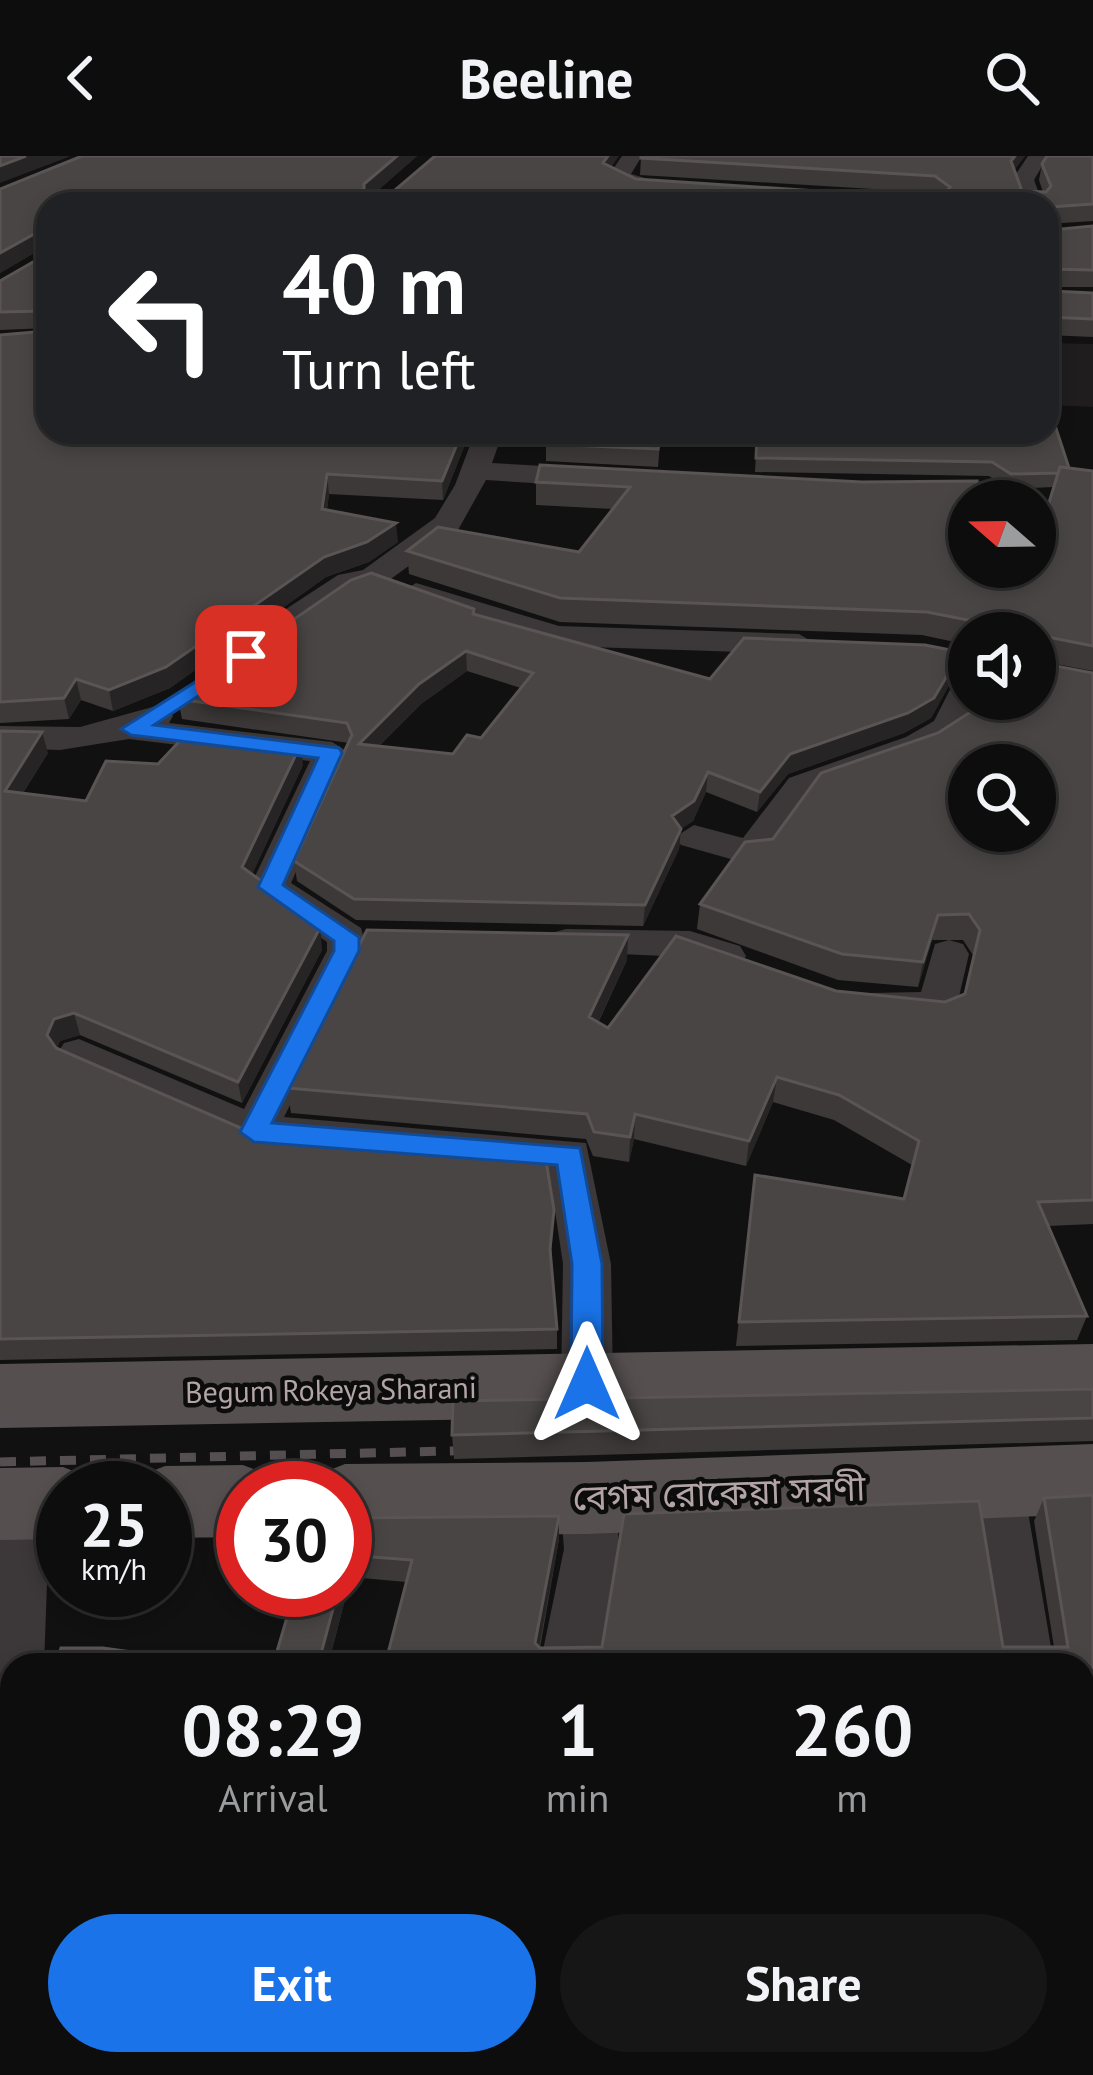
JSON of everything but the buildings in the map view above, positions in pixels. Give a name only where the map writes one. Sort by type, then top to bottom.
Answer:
[{"type":"main road","name":"Begum Rokeya Sharani","points":[[0,1396],[1093,1376]]},
{"type":"main road","name":"বেগম রোকেয়া সরণী","points":[[372,1500],[587,1498],[1093,1479]]},
{"type":"street","points":[[632,156],[618,178],[703,191]]},
{"type":"street","points":[[1028,192],[1023,180],[1039,156]]},
{"type":"street","points":[[219,677],[349,582],[373,578],[447,524],[485,444]]},
{"type":"street","points":[[475,471],[626,480]]},
{"type":"street","points":[[880,490],[948,490]]},
{"type":"street","points":[[373,578],[524,630],[559,636],[833,646]]},
{"type":"street","points":[[131,729],[186,700]]},
{"type":"street","points":[[694,837],[752,853],[802,786],[919,745],[949,727],[950,720]]},
{"type":"street","points":[[4,745],[131,729],[330,751],[270,887],[347,937],[393,938]]},
{"type":"street","points":[[254,1132],[346,951],[347,937]]},
{"type":"street","points":[[530,941],[690,944],[759,968]]},
{"type":"street","points":[[854,1000],[939,1008],[949,953]]},
{"type":"street","points":[[79,1054],[254,1132],[570,1156],[587,1264],[587,1384]]},
{"type":"street","points":[[996,1482],[1023,1653]]},
{"type":"street","points":[[571,1653],[592,1549],[587,1498]]},
{"type":"street","points":[[27,1653],[29,1503]]},
{"type":"shaded area","points":[[1059,343],[1093,344],[1093,407],[1059,406]]},
{"type":"railway","points":[[0,1419],[486,1407]]},
{"type":"railway","points":[[0,1462],[487,1450]]},
{"type":"route","points":[[246,656],[186,700],[131,729],[332,753],[270,887],[347,937],[346,951],[254,1132],[561,1152],[573,1158],[587,1264],[587,1384]]}]
